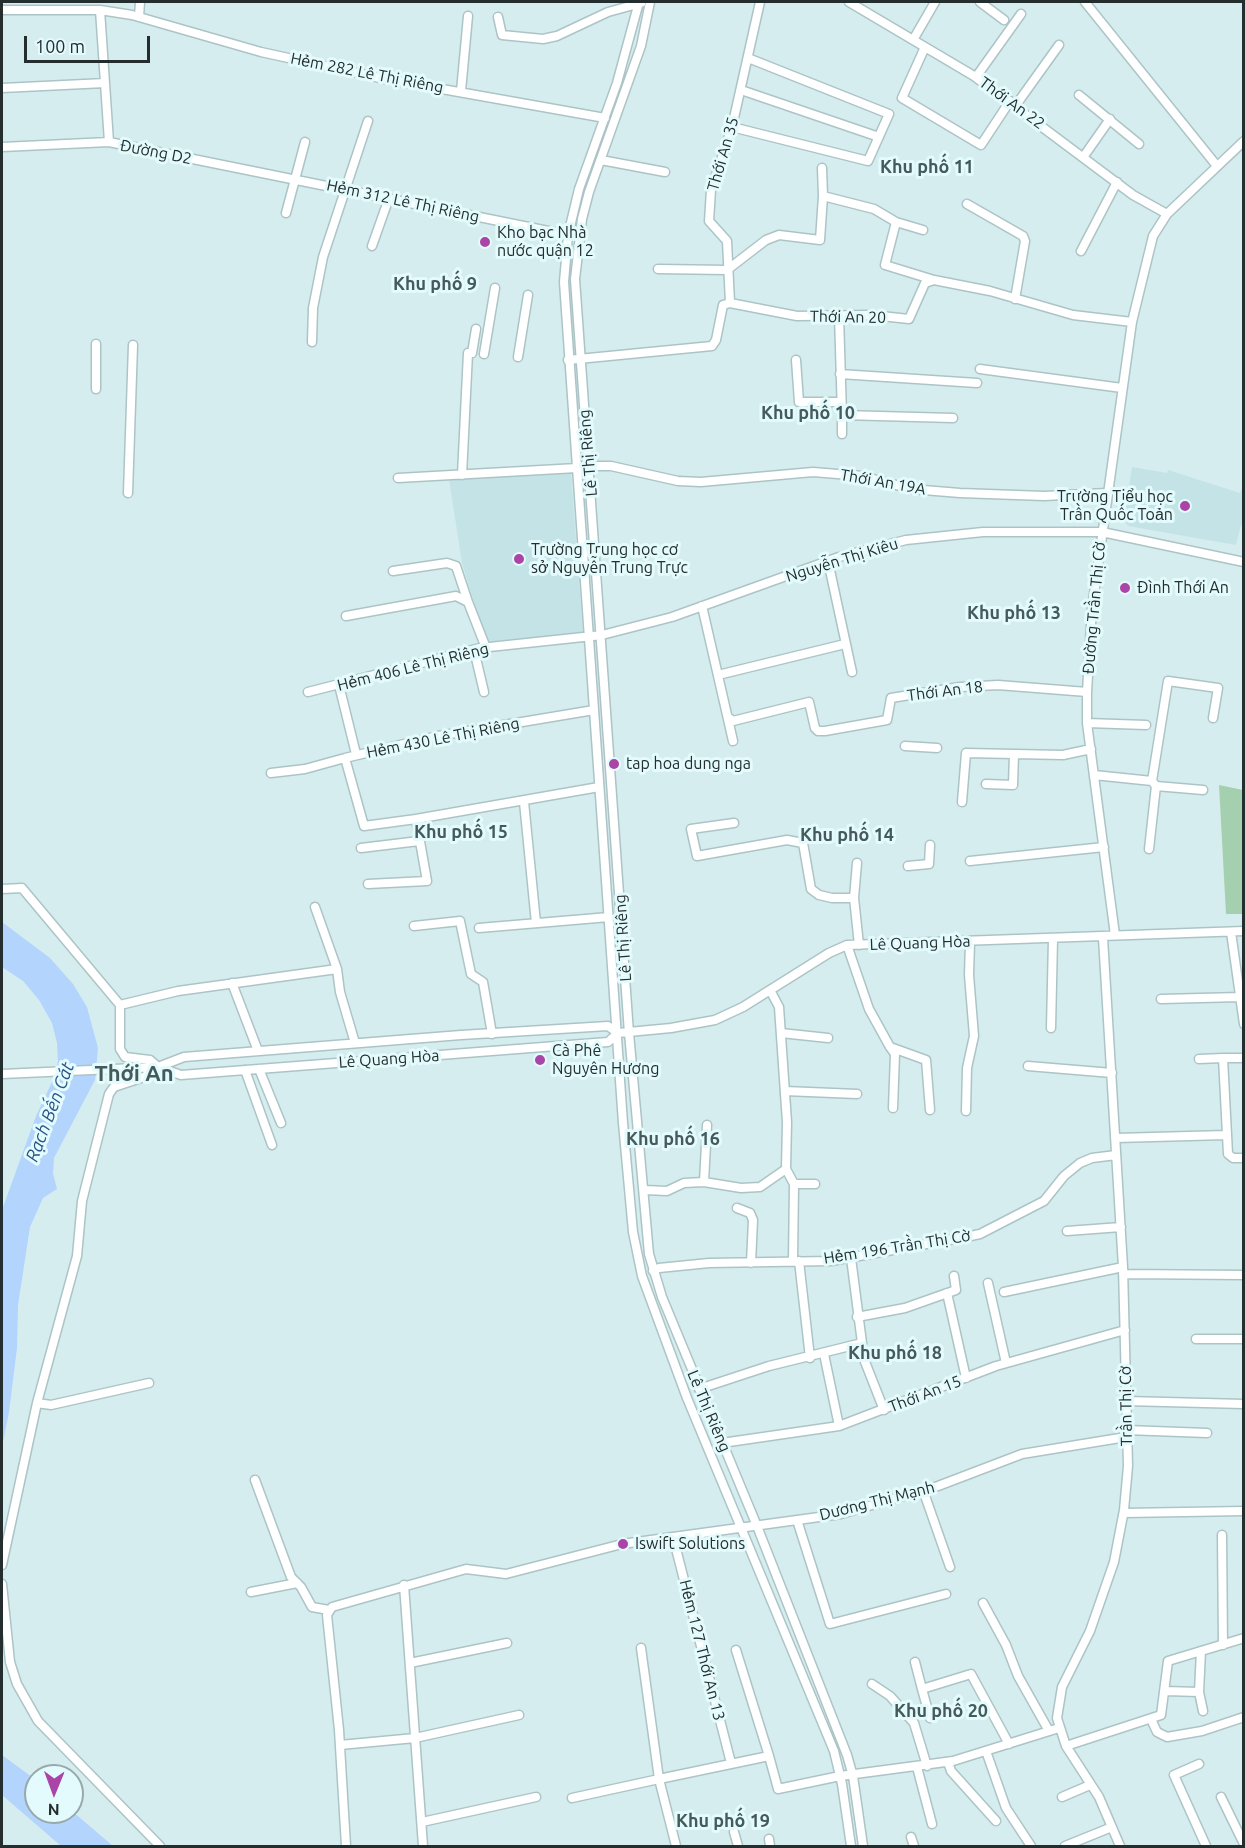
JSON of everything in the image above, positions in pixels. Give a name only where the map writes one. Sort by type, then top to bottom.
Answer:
[{"type":"street","points":[[135,16],[140,2]]},
{"type":"street","points":[[498,16],[502,35],[543,39],[557,36],[608,12],[639,2],[650,3]]},
{"type":"street","name":"Lê Thị Riêng","points":[[639,2],[625,57],[579,189],[568,235],[564,282],[628,1187],[642,1276],[687,1398],[834,1751],[851,1846]]},
{"type":"street","name":"Thới An 35","points":[[730,303],[727,241],[709,221],[711,190],[732,127],[760,2]]},
{"type":"street","name":"Thới An 22","points":[[849,2],[976,77],[1117,182],[1167,214]]},
{"type":"street","points":[[913,40],[935,2]]},
{"type":"street","points":[[980,2],[1004,20]]},
{"type":"street","name":"Lê Thị Riêng","points":[[650,3],[640,46],[582,219],[577,261],[580,358],[602,635],[629,1033],[649,1254],[653,1271],[699,1389],[757,1526],[853,1776],[863,1846]]},
{"type":"street","points":[[1089,3],[1217,166]]},
{"type":"street","name":"Hẻm 282 Lê Thị Riêng","points":[[2,10],[100,10],[135,16],[261,52],[380,78],[605,118]]},
{"type":"street","points":[[100,10],[109,142]]},
{"type":"street","points":[[976,77],[1021,14]]},
{"type":"street","points":[[461,91],[468,16]]},
{"type":"street","points":[[925,47],[902,98],[981,145],[1059,45]]},
{"type":"street","points":[[732,127],[868,161],[889,114],[748,58]]},
{"type":"street","points":[[2,88],[105,82]]},
{"type":"street","points":[[741,90],[879,137]]},
{"type":"street","points":[[1079,95],[1139,144]]},
{"type":"street","points":[[1084,156],[1110,119]]},
{"type":"street","points":[[312,342],[313,308],[323,257],[368,121]]},
{"type":"street","name":"Đường Trần Thị Cờ","points":[[1115,935],[1087,723],[1087,692],[1092,608],[1132,322],[1153,236],[1167,214],[1244,141]]},
{"type":"street","name":"Đường D2","points":[[2,147],[109,142],[308,182]]},
{"type":"street","points":[[286,213],[305,142]]},
{"type":"street","points":[[602,160],[665,172]]},
{"type":"street","points":[[658,269],[728,270],[766,240],[779,235],[820,240],[822,168]]},
{"type":"street","name":"Hẻm 312 Lê Thị Riêng","points":[[308,182],[568,235]]},
{"type":"street","points":[[1081,251],[1117,182]]},
{"type":"street","points":[[823,196],[874,209],[896,222],[923,230]]},
{"type":"street","points":[[372,246],[389,198]]},
{"type":"street","points":[[967,204],[1023,236],[1016,299]]},
{"type":"street","points":[[896,222],[885,265],[934,280],[1073,315],[1132,322]]},
{"type":"street","name":"Thới An 20","points":[[730,303],[797,316],[839,315],[909,319],[926,283],[934,280]]},
{"type":"street","points":[[484,354],[495,288]]},
{"type":"street","points":[[518,357],[528,295]]},
{"type":"street","points":[[568,360],[712,346],[716,340],[723,304],[730,303]]},
{"type":"street","points":[[839,315],[842,434]]},
{"type":"street","points":[[462,475],[470,353],[476,329]]},
{"type":"street","points":[[96,344],[96,389]]},
{"type":"street","points":[[128,493],[133,345]]},
{"type":"street","points":[[796,360],[799,402],[841,402]]},
{"type":"street","points":[[980,369],[1122,388]]},
{"type":"street","points":[[840,374],[977,383]]},
{"type":"street","points":[[842,415],[953,418]]},
{"type":"street","name":"Thới An 19A","points":[[589,466],[611,466],[686,481],[813,472],[862,476],[911,489],[960,493],[1044,496],[1107,493]]},
{"type":"street","points":[[398,478],[577,468]]},
{"type":"street","name":"Nguyễn Thị Kiêu","points":[[589,637],[672,617],[828,561],[906,540],[983,532],[1102,532],[1244,562]]},
{"type":"street","points":[[828,561],[852,672]]},
{"type":"street","points":[[393,571],[447,563],[456,566],[486,648]]},
{"type":"street","points":[[346,616],[456,596],[468,602]]},
{"type":"street","points":[[702,606],[733,741]]},
{"type":"street","name":"Hẻm 406 Lê Thị Riêng","points":[[308,692],[474,650],[589,637]]},
{"type":"street","points":[[718,675],[845,644]]},
{"type":"street","points":[[474,650],[484,692]]},
{"type":"street","points":[[1149,849],[1154,783],[1168,681],[1218,688],[1213,718]]},
{"type":"street","points":[[339,685],[356,754]]},
{"type":"street","name":"Thới An 18","points":[[729,718],[733,721],[809,702],[815,728],[818,731],[825,731],[887,720],[891,698],[960,687],[998,685],[1087,692]]},
{"type":"street","name":"Hẻm 430 Lê Thị Riêng","points":[[416,819],[364,826],[345,758],[438,736],[594,710]]},
{"type":"street","points":[[1087,723],[1146,725]]},
{"type":"street","points":[[905,746],[937,747]]},
{"type":"street","points":[[962,802],[966,753],[1063,755],[1091,749]]},
{"type":"street","points":[[986,784],[1013,785],[1014,754]]},
{"type":"street","points":[[271,773],[305,769],[345,758]]},
{"type":"street","points":[[1094,775],[1203,790]]},
{"type":"street","points":[[368,884],[428,881],[416,819],[599,788]]},
{"type":"street","points":[[524,802],[536,923]]},
{"type":"street","points":[[734,823],[691,829],[697,856],[787,840],[803,843],[811,889],[819,895],[832,898],[854,898]]},
{"type":"street","points":[[361,848],[419,841]]},
{"type":"street","points":[[908,866],[929,864],[930,845]]},
{"type":"street","points":[[970,861],[1104,847]]},
{"type":"street","points":[[857,863],[854,898],[859,945]]},
{"type":"street","points":[[2,889],[22,888],[120,1005],[120,1049],[125,1057],[150,1060],[158,1067],[144,1077],[114,1087],[109,1094],[82,1201],[77,1256],[37,1403],[2,1565]]},
{"type":"street","points":[[315,907],[337,969],[340,992],[356,1043]]},
{"type":"street","points":[[479,928],[609,917]]},
{"type":"street","points":[[414,926],[460,921],[471,974],[483,982],[492,1034]]},
{"type":"street","name":"Lê Quang Hòa","points":[[2,1074],[158,1067],[184,1058],[258,1051],[608,1026],[618,1033],[629,1033],[715,1020],[743,1007],[829,953],[847,945],[1103,938],[1115,935],[1244,931]]},
{"type":"street","points":[[1231,932],[1244,1024]]},
{"type":"street","name":"Trần Thị Cờ","points":[[1103,938],[1121,1227],[1128,1466],[1124,1513],[1113,1562],[1099,1608],[1062,1687],[1057,1718],[1066,1746],[1099,1797],[1120,1846]]},
{"type":"street","points":[[1051,1028],[1053,939]]},
{"type":"street","points":[[966,1111],[967,1068],[974,1036],[969,975],[970,942]]},
{"type":"street","points":[[847,945],[869,1009],[895,1054],[892,1108]]},
{"type":"street","points":[[120,1005],[178,991],[337,969]]},
{"type":"street","points":[[232,983],[258,1051]]},
{"type":"street","points":[[770,990],[779,1007],[785,1091],[786,1169],[794,1185],[796,1261],[810,1358]]},
{"type":"street","points":[[1161,999],[1240,997]]},
{"type":"street","name":"Lê Quang Hòa","points":[[158,1067],[181,1074],[259,1069],[608,1042],[618,1033]]},
{"type":"street","points":[[781,1034],[828,1038]]},
{"type":"street","points":[[890,1047],[926,1060],[930,1110]]},
{"type":"street","points":[[1223,1058],[1228,1154],[1233,1158],[1244,1158]]},
{"type":"street","points":[[1199,1059],[1244,1058]]},
{"type":"street","points":[[1028,1066],[1112,1073]]},
{"type":"street","points":[[259,1069],[281,1124]]},
{"type":"street","points":[[245,1070],[272,1145]]},
{"type":"street","points":[[785,1091],[857,1094]]},
{"type":"street","points":[[704,1182],[707,1125]]},
{"type":"street","points":[[1116,1138],[1226,1135]]},
{"type":"street","name":"Hẻm 196 Trần Thị Cờ","points":[[653,1271],[659,1268],[709,1263],[851,1258],[980,1234],[1044,1201],[1064,1176],[1080,1163],[1092,1158],[1116,1155]]},
{"type":"street","points":[[645,1190],[667,1191],[684,1183],[704,1182],[741,1188],[760,1187],[786,1169]]},
{"type":"street","points":[[794,1185],[815,1184]]},
{"type":"street","points":[[737,1208],[750,1213],[753,1220],[751,1263]]},
{"type":"street","points":[[1067,1232],[1121,1227]]},
{"type":"street","points":[[699,1389],[769,1366],[810,1358],[861,1343],[851,1258]]},
{"type":"street","points":[[1004,1292],[1123,1271],[1244,1275]]},
{"type":"street","points":[[857,1317],[905,1308],[956,1290],[954,1276]]},
{"type":"street","points":[[988,1283],[1006,1363]]},
{"type":"street","points":[[947,1293],[966,1378]]},
{"type":"street","name":"Thới An 15","points":[[722,1443],[839,1426],[1006,1363],[1125,1330]]},
{"type":"street","points":[[1196,1339],[1244,1339]]},
{"type":"street","points":[[858,1344],[884,1410]]},
{"type":"street","points":[[824,1354],[839,1426]]},
{"type":"street","points":[[37,1403],[51,1405],[149,1383]]},
{"type":"street","points":[[1126,1401],[1244,1404]]},
{"type":"street","name":"Dương Thị Mạnh","points":[[328,1610],[404,1585],[466,1569],[506,1574],[622,1544],[841,1514],[923,1490],[1022,1454],[1126,1433],[1207,1433]]},
{"type":"street","points":[[255,1480],[276,1542],[291,1577],[312,1606],[328,1610],[346,1846]]},
{"type":"street","points":[[923,1490],[950,1567]]},
{"type":"street","points":[[1124,1513],[1244,1511]]},
{"type":"street","points":[[796,1520],[830,1624],[945,1594]]},
{"type":"street","points":[[1222,1535],[1223,1645]]},
{"type":"street","name":"Hẻm 127 Thới An 13","points":[[673,1537],[731,1763]]},
{"type":"street","points":[[250,1592],[297,1583]]},
{"type":"street","points":[[2,1584],[10,1662],[17,1684],[38,1721],[160,1846]]},
{"type":"street","points":[[404,1585],[423,1846]]},
{"type":"street","points":[[983,1603],[1006,1645],[1018,1676],[1049,1731]]},
{"type":"street","points":[[1066,1746],[1161,1715],[1166,1691],[1168,1661],[1244,1638]]},
{"type":"street","points":[[410,1663],[507,1643]]},
{"type":"street","points":[[641,1648],[659,1779],[676,1846]]},
{"type":"street","points":[[736,1650],[778,1789],[840,1776],[948,1762],[1059,1728]]},
{"type":"street","points":[[1201,1652],[1198,1692],[1203,1711]]},
{"type":"street","points":[[915,1662],[930,1718]]},
{"type":"street","points":[[922,1689],[971,1674],[1009,1744]]},
{"type":"street","points":[[872,1684],[890,1696],[914,1723],[927,1766]]},
{"type":"street","points":[[1166,1691],[1198,1692]]},
{"type":"street","points":[[340,1745],[415,1738],[519,1715]]},
{"type":"street","points":[[1151,1719],[1157,1732],[1167,1737],[1202,1731],[1244,1717]]},
{"type":"street","points":[[986,1751],[1006,1808],[1031,1846]]},
{"type":"street","points":[[572,1798],[768,1756]]},
{"type":"street","points":[[948,1762],[951,1771],[996,1821]]},
{"type":"street","points":[[1199,1764],[1174,1775],[1206,1846]]},
{"type":"street","points":[[917,1767],[932,1824]]},
{"type":"street","points":[[1062,1797],[1090,1785]]},
{"type":"street","points":[[422,1822],[536,1797]]},
{"type":"street","points":[[1221,1797],[1244,1844]]},
{"type":"street","points":[[1065,1846],[1112,1827]]},
{"type":"street","points":[[734,1832],[738,1846]]},
{"type":"street","points":[[911,1837],[914,1846]]},
{"type":"shaded area","name":"Trường Tiểu học Trần Quốc Toản","points":[[1132,467],[1167,473],[1168,470],[1240,493],[1243,485],[1243,525],[1241,525],[1236,545],[1128,526],[1124,520]]},
{"type":"shaded area","name":"Trường Trung học cơ sở Nguyễn Trung Trực","points":[[571,473],[583,633],[486,642],[462,563],[449,479]]},
{"type":"green space","points":[[1219,785],[1243,790],[1243,914],[1226,914]]},
{"type":"water","name":"Rạch Bến Cát","points":[[2,922],[50,958],[73,984],[87,1007],[98,1048],[95,1080],[54,1158],[53,1173],[57,1189],[43,1198],[30,1227],[18,1305],[17,1348],[9,1412],[2,1447],[2,1210],[36,1116],[53,1080],[58,1061],[57,1043],[52,1023],[39,1000],[23,981],[2,967]]},
{"type":"water","points":[[2,1755],[24,1771],[24,1814],[2,1795]]},
{"type":"water","points":[[84,1821],[113,1846],[61,1846],[36,1824],[84,1824]]},
{"type":"place","name":"Kho bạc Nhà nước quận 12","points":[[485,242]]},
{"type":"place","name":"Trường Tiểu học Trần Quốc Toản","points":[[1185,506]]},
{"type":"place","name":"Trường Trung học cơ sở Nguyễn Trung Trực","points":[[519,559]]},
{"type":"place","name":"Đình Thới An","points":[[1125,588]]},
{"type":"place","name":"tap hoa dung nga","points":[[614,764]]},
{"type":"place","name":"Cà Phê Nguyên Hương","points":[[540,1060]]},
{"type":"place","name":"Iswift Solutions","points":[[623,1544]]},
{"type":"district","name":"Khu phố 11","points":[[927,167]]},
{"type":"district","name":"Khu phố 9","points":[[435,284]]},
{"type":"district","name":"Khu phố 10","points":[[808,413]]},
{"type":"district","name":"Khu phố 13","points":[[1014,613]]},
{"type":"district","name":"Khu phố 15","points":[[461,832]]},
{"type":"district","name":"Khu phố 14","points":[[847,835]]},
{"type":"district","name":"Thới An","points":[[134,1074]]},
{"type":"district","name":"Khu phố 16","points":[[673,1139]]},
{"type":"district","name":"Khu phố 18","points":[[895,1353]]},
{"type":"district","name":"Khu phố 20","points":[[941,1711]]},
{"type":"district","name":"Khu phố 19","points":[[723,1821]]}]
